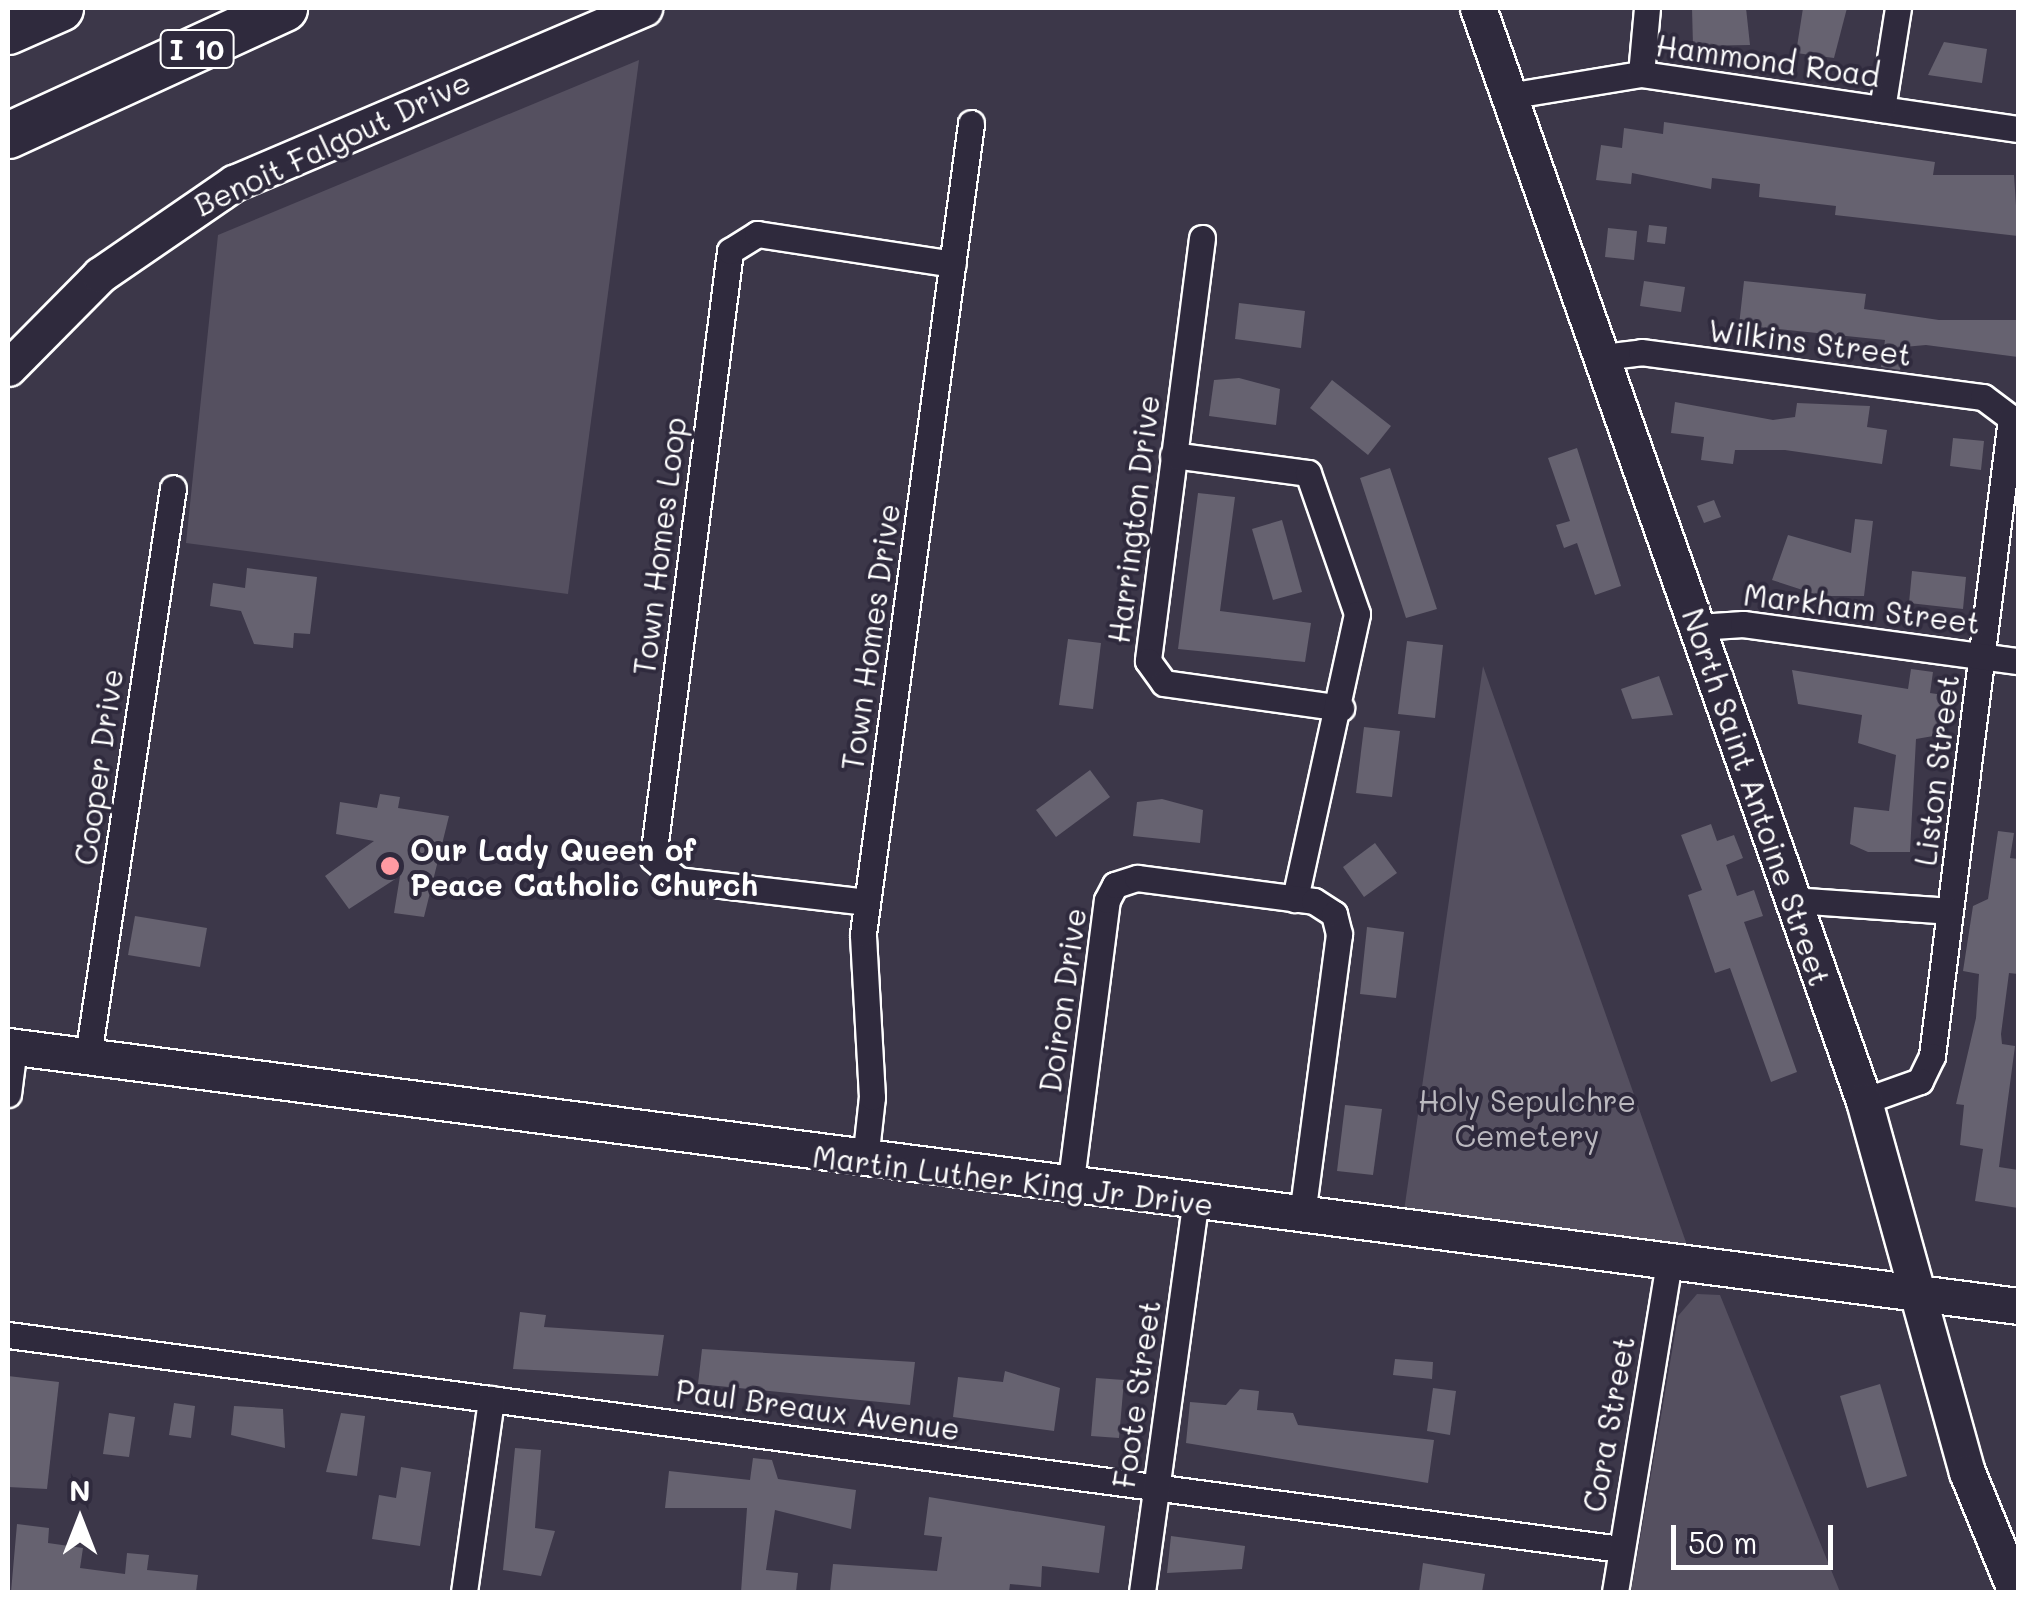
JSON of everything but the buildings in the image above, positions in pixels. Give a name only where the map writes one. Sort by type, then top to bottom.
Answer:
[{"type":"highway","points":[[8,23],[51,8]]},
{"type":"highway","points":[[8,32],[60,8]]},
{"type":"highway","name":"I 10","points":[[8,136],[284,8]]},
{"type":"highway","points":[[8,143],[110,90]]},
{"type":"street","name":"Benoit Falgout Drive","points":[[8,368],[112,265],[234,184],[644,8]]},
{"type":"street","name":"North Saint Antoine Street","points":[[1478,8],[1864,1102],[1967,1472],[2016,1592]]},
{"type":"street","points":[[1641,74],[1647,8]]},
{"type":"street","points":[[1882,109],[1898,8]]},
{"type":"street","name":"Hammond Road","points":[[1508,96],[1641,74],[2018,130]]},
{"type":"street","name":"Town Homes Drive","points":[[865,1160],[872,1098],[867,902],[971,123]]},
{"type":"street","name":"Town Homes Loop","points":[[867,902],[678,880],[653,858],[730,251],[756,234],[954,264]]},
{"type":"street","name":"Harrington Drive","points":[[1202,238],[1172,455],[1151,672],[1164,684],[1341,708]]},
{"type":"street","name":"Wilkins Street","points":[[1603,357],[1641,352],[2006,406]]},
{"type":"street","name":"Liston Street","points":[[1864,1102],[1924,1074],[1984,656],[2012,426],[2006,406]]},
{"type":"street","points":[[1172,455],[1298,470],[1316,482],[1358,621],[1296,899],[1326,905],[1339,934],[1302,1216]]},
{"type":"street","name":"Cooper Drive","points":[[88,1056],[173,488]]},
{"type":"street","name":"Markham Street","points":[[1698,627],[1743,624],[2018,661]]},
{"type":"street","name":"Doiron Drive","points":[[1070,1188],[1111,890],[1137,878],[1296,899]]},
{"type":"street","points":[[1793,900],[1950,910]]},
{"type":"street","points":[[8,1094],[11,1046]]},
{"type":"street","name":"Martin Luther King Jr Drive","points":[[11,1046],[1668,1267],[2018,1306]]},
{"type":"street","name":"Foote Street","points":[[1142,1592],[1195,1204]]},
{"type":"street","name":"Cora Street","points":[[1615,1592],[1668,1267]]},
{"type":"street","name":"Paul Breaux Avenue","points":[[8,1335],[1620,1549]]},
{"type":"street","points":[[464,1592],[491,1399]]},
{"type":"green space","points":[[639,60],[568,594],[186,543],[218,235]]},
{"type":"green space","name":"Holy Sepulchre Cemetery","points":[[1483,666],[1688,1248],[1404,1211]]},
{"type":"green space","points":[[1697,1294],[1720,1295],[1840,1592],[1631,1592],[1678,1316]]},
{"type":"place","name":"Our Lady Queen of Peace Catholic Church","points":[[390,866]]}]
